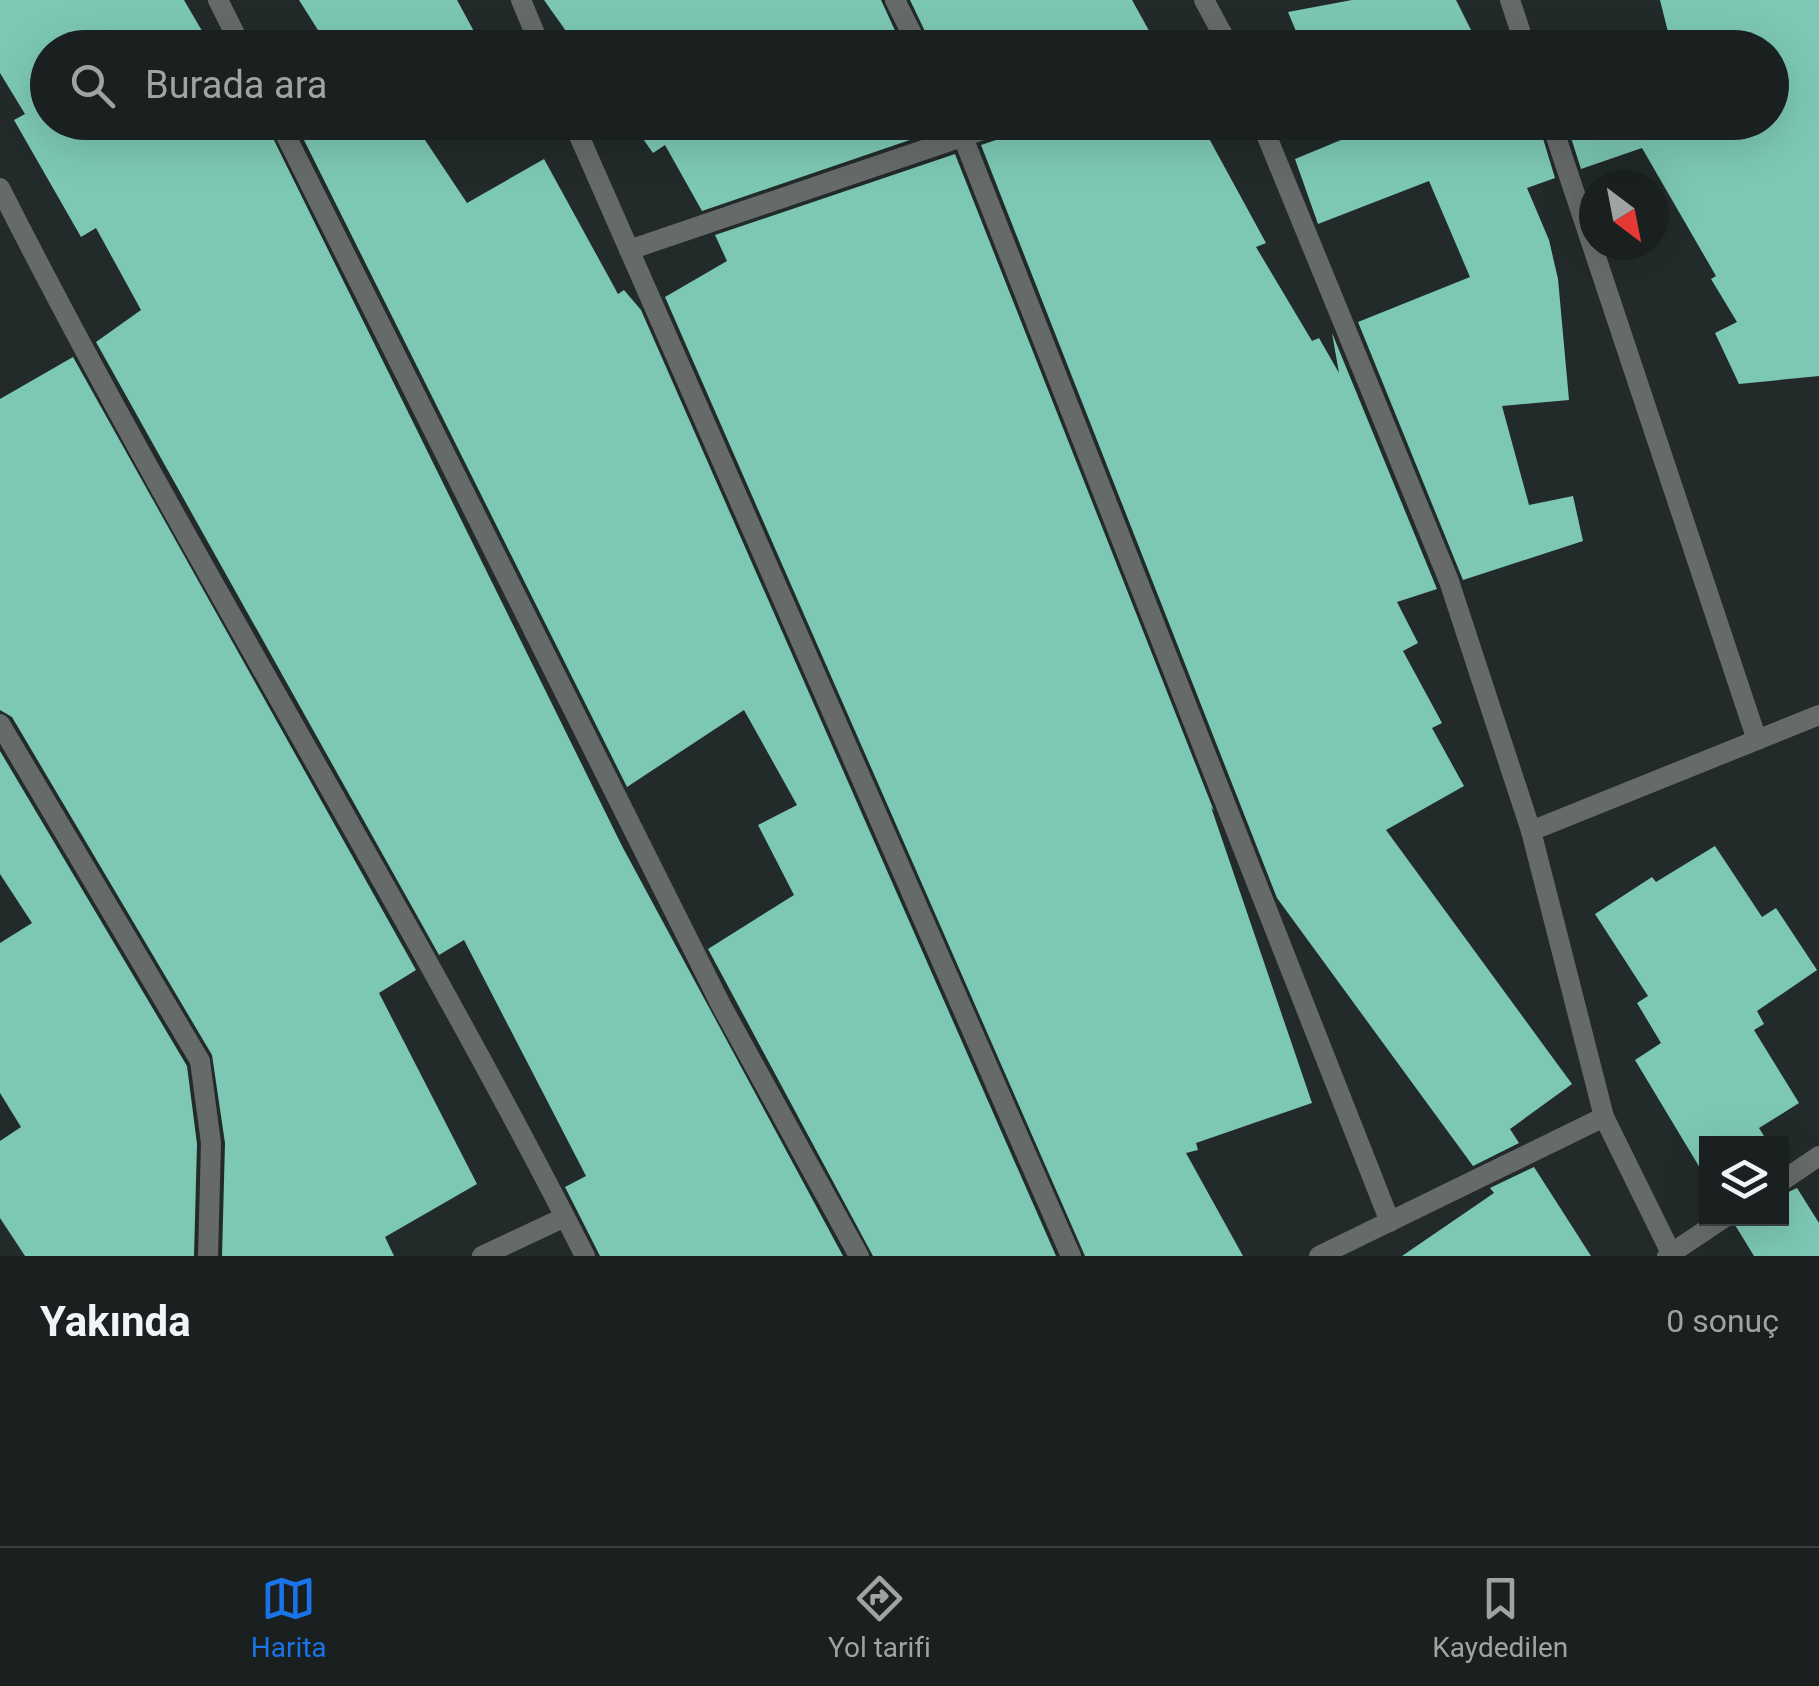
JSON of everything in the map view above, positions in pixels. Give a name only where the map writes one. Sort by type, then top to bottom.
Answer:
[{"type":"street","points":[[218,0],[233,30]]},
{"type":"street","points":[[521,0],[534,30]]},
{"type":"street","points":[[895,0],[910,30]]},
{"type":"street","points":[[1204,0],[1218,30]]},
{"type":"street","points":[[1510,0],[1520,30]]},
{"type":"street","points":[[288,140],[721,1005],[859,1256]]},
{"type":"street","points":[[582,140],[1071,1256]]},
{"type":"street","points":[[628,250],[933,140]]},
{"type":"street","points":[[965,140],[1390,1222]]},
{"type":"street","points":[[1268,140],[1449,581],[1531,831],[1604,1117],[1669,1255],[1712,1226]]},
{"type":"street","points":[[1557,140],[1757,740]]},
{"type":"street","points":[[0,188],[78,341],[585,1256]]},
{"type":"street","points":[[1531,831],[1819,715]]},
{"type":"street","points":[[0,724],[200,1060],[211,1143],[208,1256]]},
{"type":"street","points":[[1319,1256],[1604,1117]]},
{"type":"street","points":[[1789,1176],[1819,1156]]},
{"type":"street","points":[[482,1256],[565,1217]]},
{"type":"building","points":[[0,0],[184,0],[202,30],[30,30],[30,140],[274,140],[622,846],[843,1256],[600,1256],[565,1187],[586,1176],[464,940],[439,955],[96,342],[141,310],[96,228],[81,237],[14,120],[25,114],[0,73]]},
{"type":"building","points":[[299,0],[457,0],[473,30],[318,30]]},
{"type":"building","points":[[544,0],[881,0],[895,30],[565,30]]},
{"type":"building","points":[[910,0],[1132,0],[1149,30],[924,30]]},
{"type":"building","points":[[1352,0],[1456,0],[1471,30],[1296,30],[1288,12]]},
{"type":"building","points":[[1660,0],[1819,0],[1819,376],[1739,384],[1715,333],[1737,322],[1711,279],[1716,276],[1669,195],[1669,170],[1655,170],[1642,148],[1581,169],[1572,140],[1789,140],[1789,30],[1668,30]]},
{"type":"building","points":[[304,140],[425,140],[467,203],[544,159],[618,294],[624,290],[641,310],[1056,1256],[873,1256],[708,949],[794,895],[758,825],[797,805],[744,710],[627,787]]},
{"type":"building","points":[[644,140],[910,140],[702,211],[665,145],[653,153]]},
{"type":"building","points":[[996,140],[1210,140],[1266,243],[1256,247],[1312,341],[1319,338],[1339,373],[1332,333],[1437,589],[1397,602],[1418,643],[1403,651],[1442,723],[1432,728],[1464,786],[1386,830],[1572,1084],[1510,1129],[1519,1143],[1473,1166],[1277,898],[981,145]]},
{"type":"building","points":[[1341,140],[1543,140],[1555,178],[1527,188],[1549,240],[1558,279],[1569,400],[1502,406],[1529,505],[1573,496],[1583,541],[1463,580],[1358,322],[1470,277],[1429,181],[1318,224],[1295,159]]},
{"type":"building","points":[[955,154],[1214,811],[1211,807],[1312,1103],[1196,1143],[1198,1150],[1186,1153],[1243,1256],[1085,1256],[665,297],[727,261],[715,235]]},
{"type":"building","points":[[73,357],[416,970],[379,993],[477,1184],[385,1237],[394,1256],[222,1256],[225,1143],[212,1055],[12,717],[0,710],[0,399]]},
{"type":"building","points":[[0,751],[187,1066],[197,1144],[194,1256],[25,1256],[0,1218],[0,1141],[21,1127],[0,1093],[0,943],[32,923],[0,874]]},
{"type":"building","points":[[1715,846],[1762,917],[1776,908],[1817,970],[1757,1011],[1764,1024],[1754,1030],[1799,1103],[1759,1128],[1764,1136],[1699,1136],[1699,1166],[1635,1060],[1661,1043],[1637,1003],[1648,996],[1595,914],[1652,877],[1656,882]]},
{"type":"building","points":[[1534,1167],[1591,1256],[1402,1256],[1494,1193],[1490,1188]]},
{"type":"building","points":[[1797,1188],[1819,1223],[1819,1256],[1754,1256],[1736,1226],[1789,1226],[1789,1192]]}]
